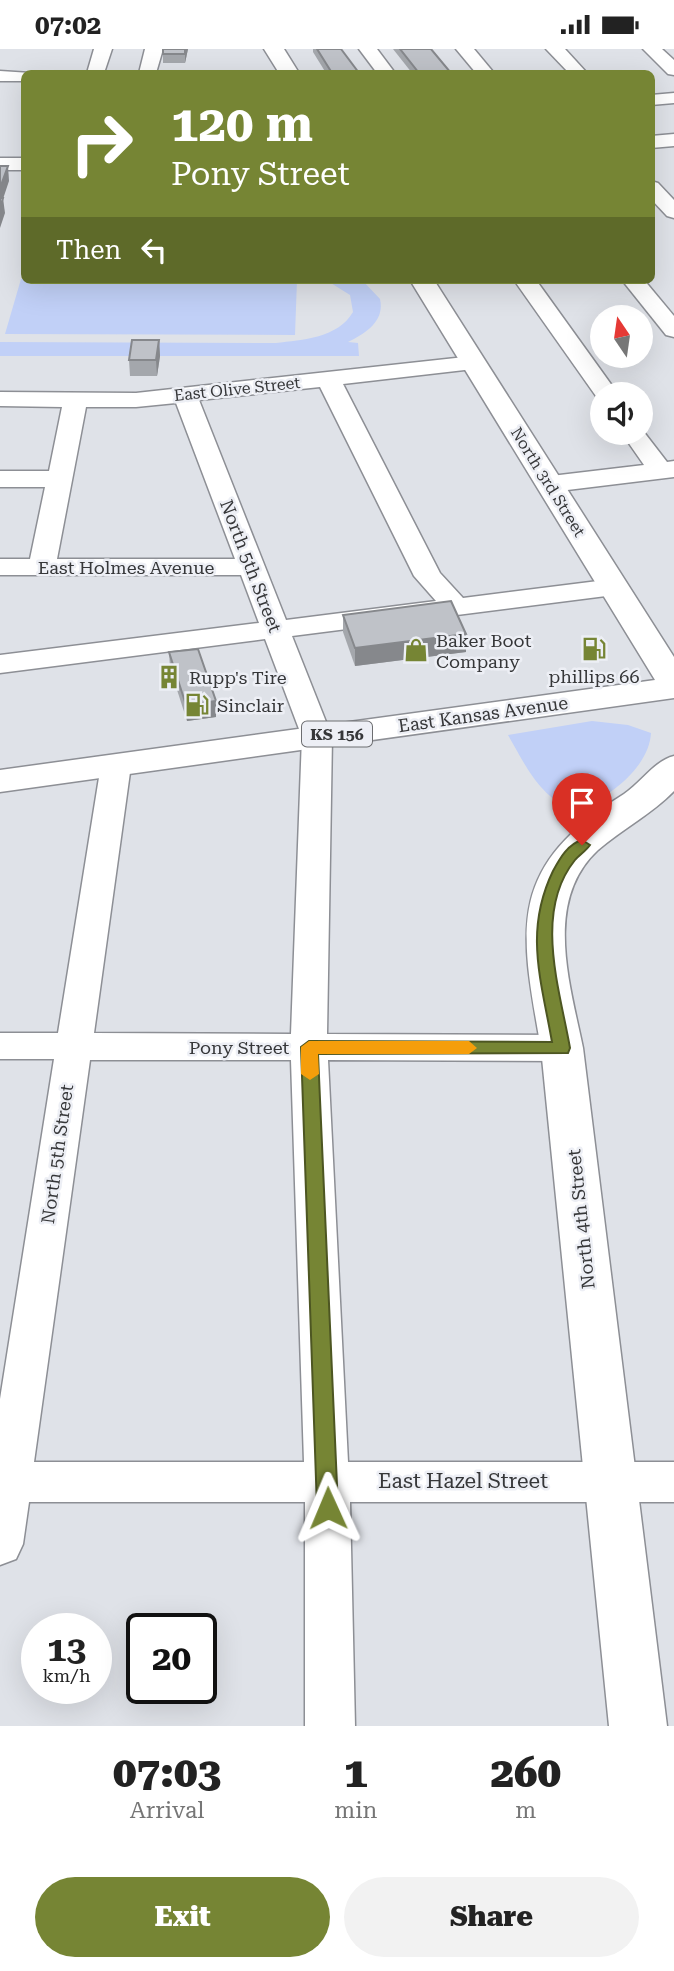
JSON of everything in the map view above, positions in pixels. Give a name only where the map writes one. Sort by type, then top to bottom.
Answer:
[{"type":"main road","points":[[274,49],[287,70]]},
{"type":"main road","name":"North 3rd Street","points":[[425,284],[674,686]]},
{"type":"main road","name":"East Kansas Avenue","points":[[0,780],[674,686]]},
{"type":"main road","name":"North 4th Street","points":[[638,1726],[562,1048],[543,940],[549,896],[568,858],[611,820],[669,783]]},
{"type":"street","points":[[97,70],[103,49]]},
{"type":"street","points":[[149,70],[153,49]]},
{"type":"street","points":[[368,49],[384,70]]},
{"type":"street","points":[[465,49],[482,70]]},
{"type":"street","points":[[555,49],[575,70]]},
{"type":"street","points":[[652,49],[674,70]]},
{"type":"street","points":[[0,76],[21,76]]},
{"type":"street","points":[[655,100],[674,98]]},
{"type":"street","points":[[655,142],[674,140]]},
{"type":"street","points":[[0,164],[21,164]]},
{"type":"street","points":[[655,184],[674,181]]},
{"type":"street","points":[[655,190],[674,212]]},
{"type":"street","points":[[528,284],[597,382]]},
{"type":"street","points":[[636,284],[674,330]]},
{"type":"street","name":"East Olive Street","points":[[0,399],[76,400],[185,395],[474,363]]},
{"type":"street","points":[[328,379],[428,576],[457,607]]},
{"type":"street","name":"North 5th Street","points":[[185,395],[317,737]]},
{"type":"street","points":[[42,567],[76,400]]},
{"type":"street","points":[[645,445],[667,470]]},
{"type":"street","points":[[551,484],[667,470]]},
{"type":"street","points":[[0,479],[60,479]]},
{"type":"street","name":"East Holmes Avenue","points":[[0,567],[252,566]]},
{"type":"street","points":[[0,664],[614,587]]},
{"type":"street","points":[[317,737],[309,1047],[327,1481],[330,1726]]},
{"type":"street","name":"North 5th Street","points":[[0,1545],[4,1482],[116,765]]},
{"type":"street","name":"Pony Street","points":[[0,1046],[562,1048]]},
{"type":"street","name":"East Hazel Street","points":[[4,1482],[674,1482]]},
{"type":"shaded area","points":[[21,279],[21,284],[297,284],[295,335],[5,334]]},
{"type":"shaded area","points":[[332,284],[366,284],[380,299],[380,314],[377,320],[361,335],[348,342],[358,343],[359,356],[0,356],[0,342],[276,343],[308,339],[329,332],[346,321],[353,312],[350,295]]},
{"type":"shaded area","points":[[592,721],[628,725],[651,733],[642,759],[623,782],[598,800],[573,811],[551,797],[534,779],[508,735]]},
{"type":"building","points":[[163,49],[185,49],[185,54],[163,54]]},
{"type":"building","points":[[317,49],[341,49],[357,70],[330,70]]},
{"type":"building","points":[[400,49],[431,49],[448,70],[417,70]]},
{"type":"building","points":[[0,166],[8,166],[0,188]]},
{"type":"building","points":[[132,340],[159,340],[156,360],[129,360]]},
{"type":"building","points":[[451,601],[466,634],[355,648],[343,615]]},
{"type":"building","points":[[198,649],[216,701],[186,705],[169,652]]},
{"type":"slow traffic","points":[[310,1074],[309,1047],[469,1048]]},
{"type":"place","name":"phillips 66","points":[[594,649]]},
{"type":"place","name":"Baker Boot Company","points":[[416,650]]},
{"type":"place","name":"Rupp's Tire","points":[[169,677]]},
{"type":"place","name":"Sinclair","points":[[197,705]]},
{"type":"route","points":[[328,1508],[309,1047],[562,1048],[543,940],[549,896],[568,858],[582,845]]}]
